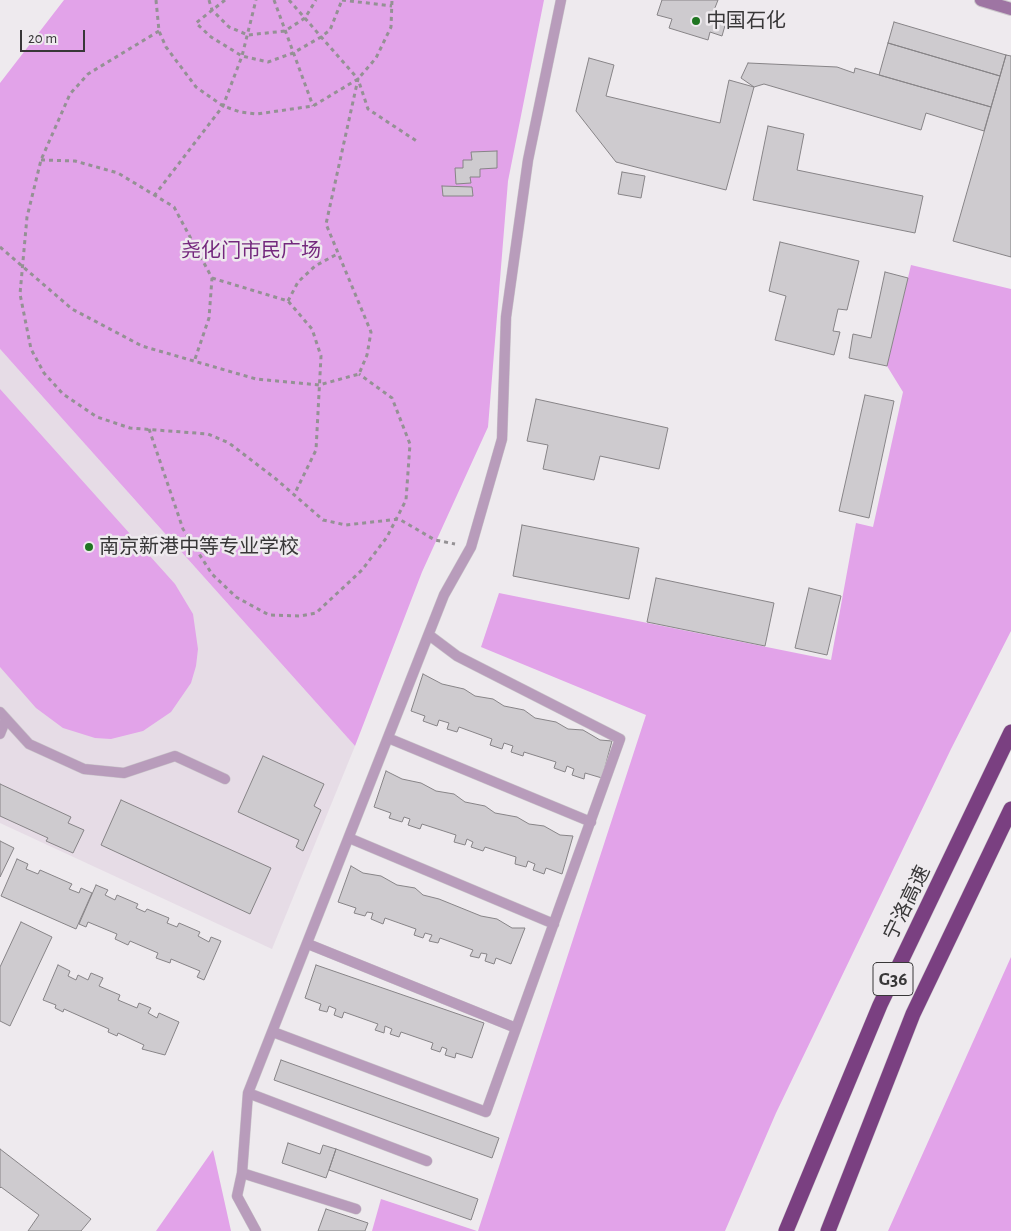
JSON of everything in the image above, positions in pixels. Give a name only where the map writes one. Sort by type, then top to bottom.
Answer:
[{"type":"highway","name":"宁洛高速","points":[[786,1231],[880,1005],[1011,732]]},
{"type":"highway","name":"G36","points":[[828,1231],[913,1014],[1011,809]]},
{"type":"main road","points":[[981,0],[1011,9]]},
{"type":"lane","points":[[256,1231],[237,1196],[242,1173],[248,1093],[444,595],[471,546],[502,439],[506,317],[528,160],[561,0]]},
{"type":"lane","points":[[273,1032],[486,1112],[620,739],[457,656],[429,635]]},
{"type":"lane","points":[[0,734],[3,716]]},
{"type":"lane","points":[[3,716],[29,744],[84,769],[124,773],[175,756],[225,779]]},
{"type":"lane","points":[[388,738],[590,822]]},
{"type":"lane","points":[[349,838],[554,924]]},
{"type":"lane","points":[[308,944],[516,1028]]},
{"type":"lane","points":[[248,1093],[427,1161]]},
{"type":"lane","points":[[242,1173],[356,1209]]},
{"type":"path","points":[[156,0],[159,31],[166,47],[196,87],[223,106],[240,112],[257,114],[313,106],[358,80],[376,58],[391,27],[392,0]]},
{"type":"path","points":[[209,0],[212,10],[229,27],[248,35],[285,31],[305,18],[316,0]]},
{"type":"path","points":[[225,0],[196,23],[211,37],[242,56],[268,62],[293,52],[330,30],[342,0],[392,6]]},
{"type":"path","points":[[154,196],[223,106],[242,56],[256,0]]},
{"type":"path","points":[[274,0],[313,106]]},
{"type":"path","points":[[290,0],[358,80],[368,110],[418,142]]},
{"type":"path","points":[[159,31],[88,74],[70,94],[41,160],[27,217],[20,294],[31,350],[44,373],[63,394],[97,417],[130,428],[208,434],[229,443],[323,520],[346,525],[398,519],[435,540],[471,546]]},
{"type":"path","points":[[358,80],[326,224],[371,332],[367,355],[359,374]]},
{"type":"path","points":[[41,160],[75,161],[118,173],[174,207],[212,278],[209,318],[194,362]]},
{"type":"path","points":[[0,247],[72,309],[142,346],[256,379],[319,386],[359,374]]},
{"type":"path","points":[[288,302],[298,282],[315,266],[338,253]]},
{"type":"path","points":[[212,278],[288,302],[312,329],[321,356],[316,450],[294,495]]},
{"type":"path","points":[[149,429],[183,529],[212,574],[236,597],[269,615],[300,616],[316,613],[362,570],[398,519],[406,500],[410,444],[392,398],[359,374]]},
{"type":"shaded area","name":"南京新港中等专业学校","points":[[0,349],[355,746],[272,949],[0,823]]},
{"type":"green space","name":"尧化门市民广场","points":[[64,0],[544,0],[508,181],[488,427],[422,572],[355,746],[0,349],[0,83]]},
{"type":"green space","points":[[911,265],[1011,289],[1011,631],[951,749],[776,1113],[725,1231],[478,1231],[646,715],[481,647],[499,593],[831,660],[856,523],[873,527],[903,392],[887,366]]},
{"type":"green space","points":[[0,389],[175,584],[193,614],[198,649],[191,683],[171,712],[143,731],[111,739],[95,738],[63,728],[36,708],[0,667]]},
{"type":"green space","points":[[1011,957],[1011,1231],[888,1231]]},
{"type":"green space","points":[[213,1150],[231,1231],[156,1231]]},
{"type":"green space","points":[[381,1199],[477,1231],[372,1231]]},
{"type":"building","name":"中国石化","points":[[662,0],[718,0],[711,18],[726,22],[722,36],[710,32],[708,40],[669,28],[672,19],[657,15]]},
{"type":"building","points":[[894,22],[1006,55],[1000,76],[888,43]]},
{"type":"building","points":[[888,43],[1000,76],[991,107],[879,75]]},
{"type":"building","points":[[1006,55],[1011,56],[1011,257],[953,241]]},
{"type":"building","points":[[589,58],[614,65],[606,96],[720,123],[729,80],[754,87],[726,190],[616,162],[576,111]]},
{"type":"building","points":[[748,63],[837,67],[854,73],[855,68],[991,107],[984,131],[926,113],[921,130],[764,84],[754,87],[741,78]]},
{"type":"building","points":[[768,126],[804,134],[797,170],[923,196],[915,233],[753,200]]},
{"type":"building","points":[[497,151],[497,168],[480,169],[480,177],[470,177],[471,183],[456,184],[455,168],[463,168],[463,160],[472,160],[471,152]]},
{"type":"building","points":[[622,172],[645,176],[641,198],[618,194]]},
{"type":"building","points":[[442,186],[472,187],[473,196],[443,196]]},
{"type":"building","points":[[780,242],[859,261],[847,310],[838,309],[833,331],[840,332],[834,355],[775,340],[786,296],[769,291]]},
{"type":"building","points":[[885,272],[908,278],[887,366],[849,358],[853,334],[871,338]]},
{"type":"building","points":[[865,395],[894,401],[869,518],[839,511]]},
{"type":"building","points":[[536,399],[668,428],[659,469],[600,456],[594,480],[543,469],[548,445],[527,441]]},
{"type":"building","points":[[522,525],[639,548],[629,599],[513,576]]},
{"type":"building","points":[[656,578],[774,603],[765,646],[647,622]]},
{"type":"building","points":[[809,588],[841,596],[827,655],[795,648]]},
{"type":"building","points":[[423,674],[442,684],[464,689],[475,696],[493,699],[504,706],[524,710],[535,718],[556,722],[568,729],[583,730],[600,740],[612,741],[602,778],[585,773],[584,779],[572,775],[574,769],[567,766],[565,772],[554,768],[556,762],[524,752],[523,756],[511,752],[513,746],[504,743],[502,749],[490,745],[492,739],[459,727],[457,732],[447,729],[449,723],[439,720],[437,726],[423,721],[425,716],[411,711]]},
{"type":"building","points":[[263,756],[324,784],[314,806],[321,810],[303,851],[296,847],[299,840],[238,812]]},
{"type":"building","points":[[386,771],[402,779],[421,783],[436,791],[454,794],[465,802],[485,806],[495,813],[517,817],[529,824],[544,826],[560,835],[573,836],[562,874],[546,868],[544,874],[533,870],[535,864],[528,861],[526,867],[515,864],[516,857],[485,847],[483,851],[471,847],[473,842],[467,839],[465,845],[454,842],[456,835],[422,824],[420,829],[408,825],[410,819],[404,817],[402,822],[389,818],[391,813],[374,807]]},
{"type":"building","points":[[0,784],[71,817],[68,823],[84,830],[73,853],[46,841],[48,838],[0,816]]},
{"type":"building","points":[[121,800],[271,868],[250,914],[101,845]]},
{"type":"building","points":[[0,841],[14,848],[0,877]]},
{"type":"building","points":[[17,859],[28,864],[26,869],[38,874],[40,870],[72,884],[69,889],[79,893],[81,888],[92,893],[76,929],[1,896]]},
{"type":"building","points":[[351,866],[363,873],[381,876],[397,885],[415,888],[423,895],[439,899],[481,916],[497,919],[512,928],[525,928],[511,964],[496,958],[494,964],[485,961],[487,954],[481,953],[479,958],[470,956],[473,950],[440,938],[438,943],[429,941],[432,935],[425,933],[423,938],[414,935],[416,929],[385,918],[383,924],[371,919],[373,913],[367,912],[365,916],[354,913],[356,908],[338,902]]},
{"type":"building","points":[[96,885],[108,890],[105,895],[115,900],[117,895],[138,904],[136,908],[145,912],[147,909],[169,918],[167,923],[177,927],[179,923],[200,932],[198,936],[209,942],[211,937],[221,941],[204,980],[197,977],[200,971],[171,959],[170,963],[156,958],[158,953],[130,941],[128,945],[115,939],[117,934],[88,922],[86,927],[79,924]]},
{"type":"building","points":[[21,922],[52,937],[10,1026],[0,1021],[0,967]]},
{"type":"building","points":[[58,965],[70,971],[68,976],[76,980],[78,975],[88,980],[91,973],[103,978],[99,986],[120,995],[118,1000],[137,1008],[139,1003],[151,1008],[148,1013],[157,1018],[159,1013],[179,1022],[165,1055],[142,1049],[144,1045],[118,1033],[117,1036],[108,1032],[109,1029],[64,1009],[63,1012],[55,1008],[56,1005],[43,1000]]},
{"type":"building","points":[[316,965],[484,1023],[472,1058],[456,1053],[455,1058],[445,1055],[447,1049],[442,1047],[440,1052],[431,1049],[433,1043],[401,1032],[399,1037],[390,1034],[392,1029],[385,1026],[384,1033],[375,1030],[378,1024],[344,1012],[342,1018],[334,1015],[336,1009],[329,1006],[327,1012],[319,1010],[321,1004],[305,998]]},
{"type":"building","points":[[281,1060],[499,1138],[492,1158],[274,1080]]},
{"type":"building","points":[[288,1143],[320,1154],[323,1145],[336,1149],[326,1178],[282,1163]]},
{"type":"building","points":[[0,1149],[91,1219],[81,1231],[28,1231],[39,1215],[0,1188]]},
{"type":"building","points":[[336,1149],[478,1199],[471,1220],[329,1170]]},
{"type":"building","points":[[326,1209],[368,1223],[365,1231],[318,1231]]},
{"type":"place","name":"中国石化","points":[[696,21]]},
{"type":"place","name":"南京新港中等专业学校","points":[[89,547]]}]
